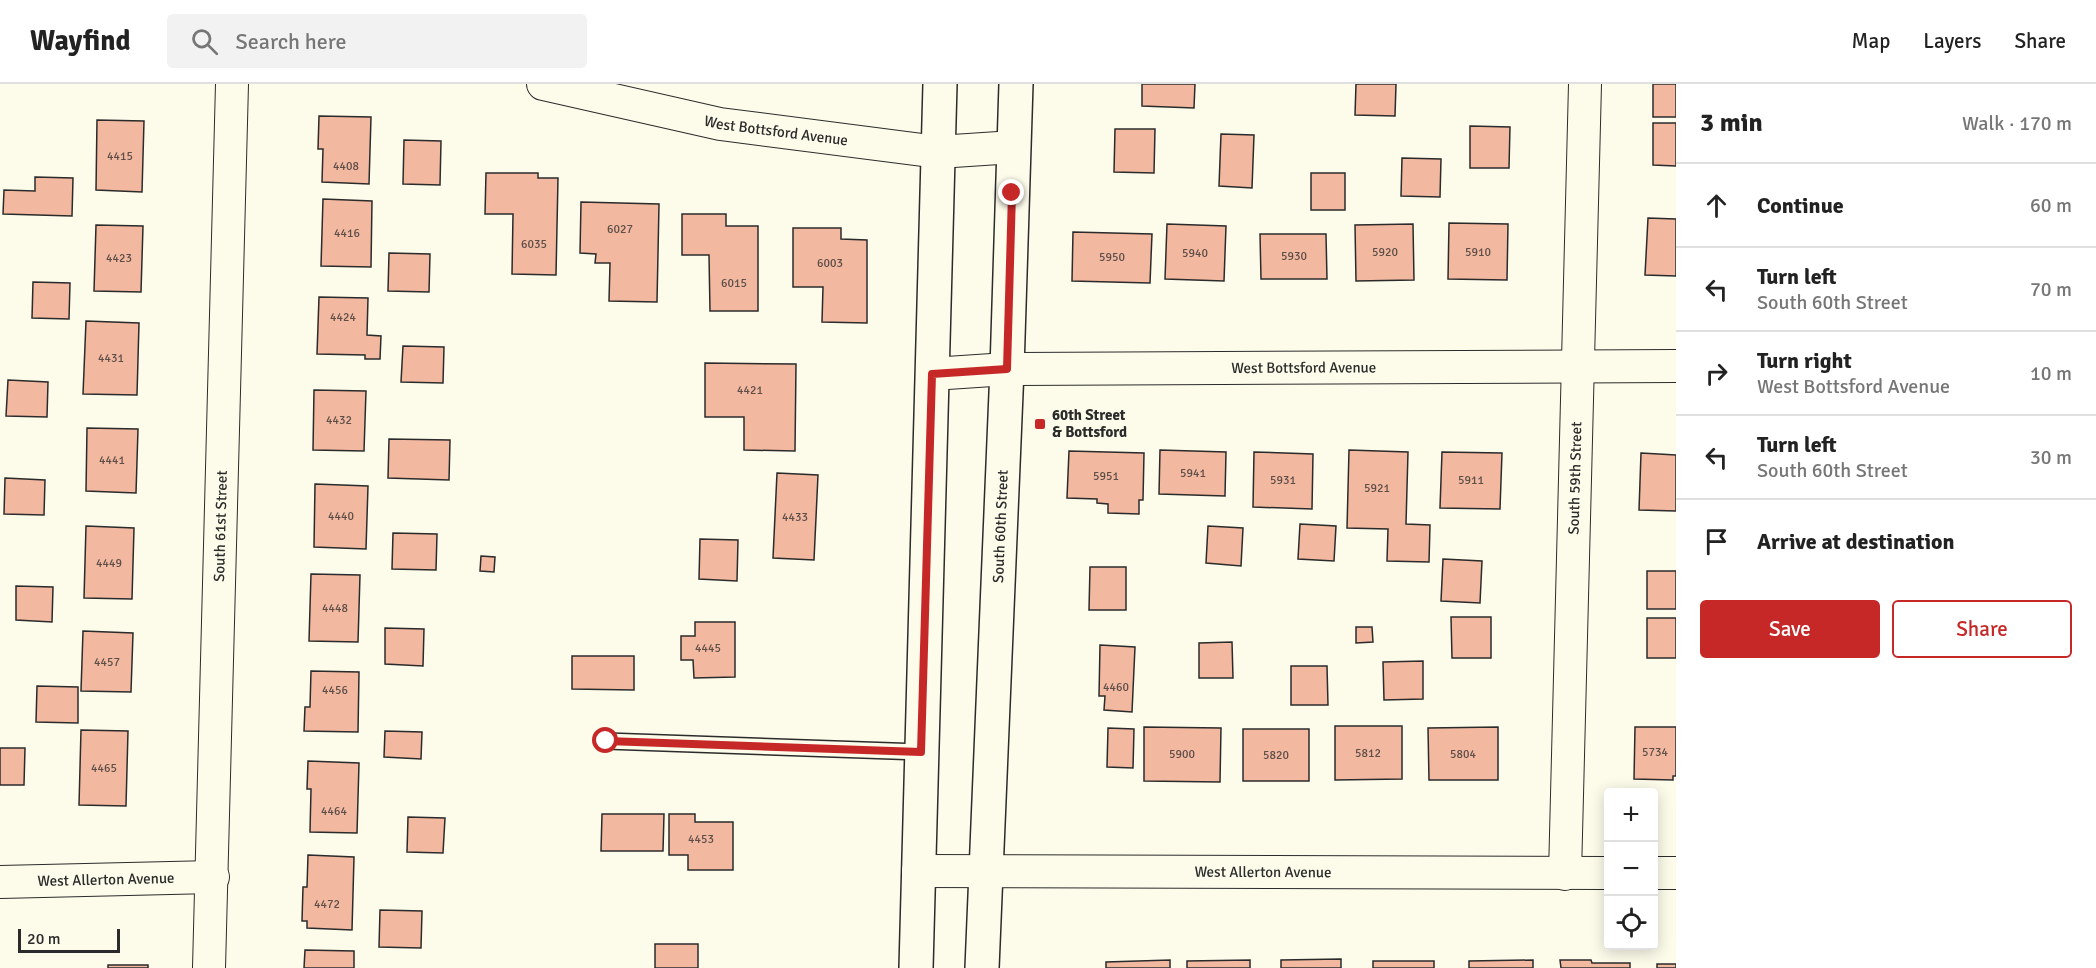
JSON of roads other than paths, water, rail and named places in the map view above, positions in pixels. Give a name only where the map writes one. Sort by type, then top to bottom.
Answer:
[{"type":"main road","points":[[916,968],[940,84]]},
{"type":"main road","name":"South 60th Street","points":[[982,968],[1007,369],[1016,84]]},
{"type":"street","name":"South 61st Street","points":[[209,968],[232,84]]},
{"type":"street","name":"West Bottsford Avenue","points":[[543,84],[720,124],[938,152],[1014,147]]},
{"type":"street","name":"South 59th Street","points":[[1565,874],[1585,84]]},
{"type":"street","name":"West Bottsford Avenue","points":[[932,374],[1007,369],[1676,366]]},
{"type":"street","name":"West Allerton Avenue","points":[[918,872],[1604,873]]},
{"type":"street","points":[[1658,873],[1676,873]]},
{"type":"street","name":"West Allerton Avenue","points":[[0,882],[213,877]]},
{"type":"lane","points":[[606,741],[921,752]]},
{"type":"place","name":"60th Street & Bottsford","points":[[1040,424]]}]
